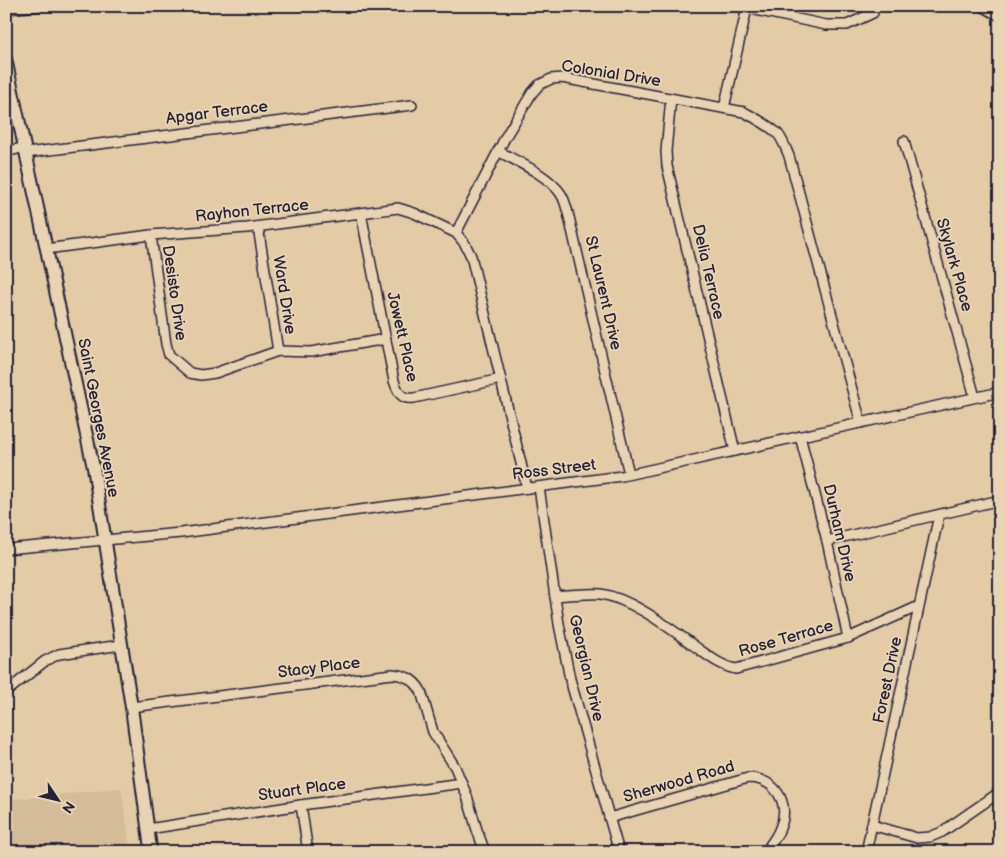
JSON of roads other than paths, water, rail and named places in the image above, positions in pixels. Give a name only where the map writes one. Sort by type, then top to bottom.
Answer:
[{"type":"main road","name":"Saint Georges Avenue","points":[[6,61],[94,470],[122,645],[151,852]]},
{"type":"street","points":[[6,9],[39,6]]},
{"type":"street","points":[[736,6],[826,25],[847,25],[870,10]]},
{"type":"street","points":[[982,6],[1000,16]]},
{"type":"street","points":[[724,108],[746,8]]},
{"type":"street","name":"Colonial Drive","points":[[456,233],[506,136],[532,93],[539,85],[551,79],[562,78],[744,112],[778,134],[789,156],[861,423]]},
{"type":"street","name":"Delia Terrace","points":[[670,98],[666,151],[667,166],[735,451]]},
{"type":"street","name":"Apgar Terrace","points":[[6,152],[412,105]]},
{"type":"street","name":"Skylark Place","points":[[904,141],[975,397]]},
{"type":"street","name":"St Laurent Drive","points":[[498,152],[540,175],[562,195],[570,216],[630,474]]},
{"type":"street","name":"Rayhon Terrace","points":[[46,249],[151,235],[258,227],[398,208],[414,213],[456,233]]},
{"type":"street","name":"Jowett Place","points":[[361,213],[397,389],[408,399],[501,379]]},
{"type":"street","name":"Ward Drive","points":[[258,227],[278,351],[311,352],[386,339]]},
{"type":"street","points":[[456,233],[466,244],[471,256],[527,488]]},
{"type":"street","name":"Desisto Drive","points":[[151,235],[169,356],[190,373],[201,375],[215,373],[278,351]]},
{"type":"street","name":"Ross Street","points":[[6,549],[187,532],[630,474],[1000,392]]},
{"type":"street","name":"Durham Drive","points":[[800,436],[827,542],[848,638]]},
{"type":"street","name":"Georgian Drive","points":[[539,487],[559,624],[570,680],[619,852]]},
{"type":"street","points":[[827,542],[1000,500]]},
{"type":"street","name":"Forest Drive","points":[[866,852],[939,515]]},
{"type":"street","name":"Rose Terrace","points":[[555,596],[600,594],[615,598],[649,614],[728,668],[736,669],[848,638],[919,606]]},
{"type":"street","points":[[6,692],[40,665],[59,654],[122,645]]},
{"type":"street","name":"Stacy Place","points":[[131,707],[392,674],[401,675],[418,685],[421,691],[433,732],[462,783],[485,852]]},
{"type":"street","name":"Sherwood Road","points":[[609,818],[748,778],[757,778],[774,788],[783,803],[784,816],[781,827],[776,838],[765,852]]},
{"type":"street","name":"Stuart Place","points":[[148,829],[301,805],[462,783]]},
{"type":"street","points":[[872,826],[917,838],[930,837],[942,832],[1000,792]]},
{"type":"street","points":[[301,805],[308,852]]}]
